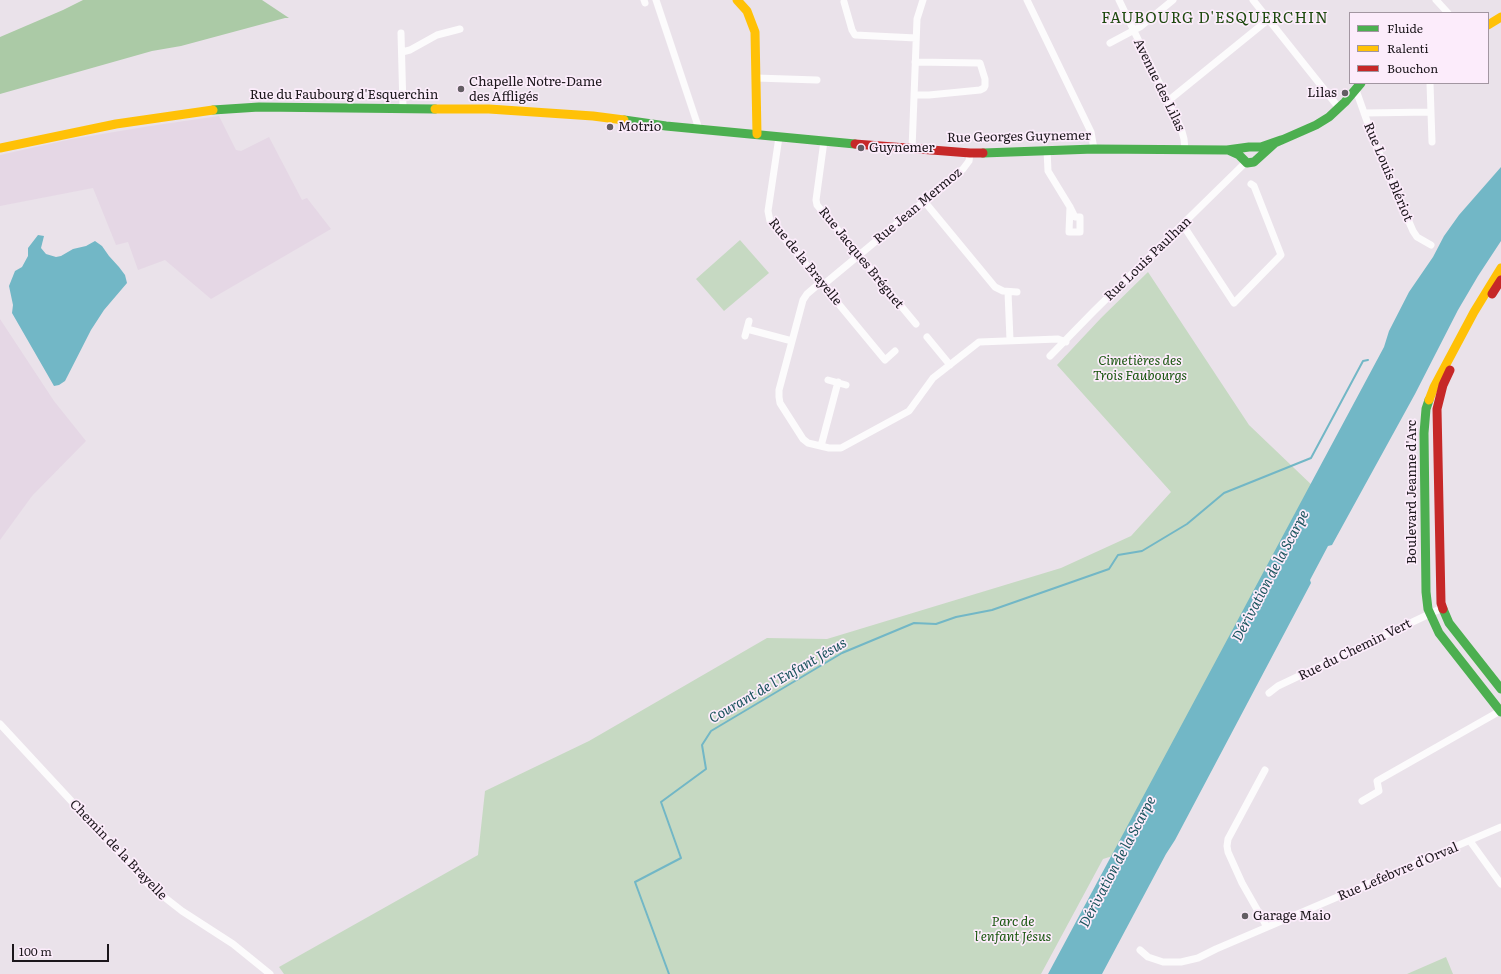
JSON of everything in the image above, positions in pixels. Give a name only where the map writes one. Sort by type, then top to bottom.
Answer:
[{"type":"main road","points":[[737,0],[747,11],[756,32],[757,134]]},
{"type":"main road","points":[[1489,24],[1501,17]]},
{"type":"main road","name":"Rue Georges Guynemer","points":[[645,123],[779,137],[970,153],[1094,149],[1227,150],[1261,147],[1316,125],[1339,108],[1358,86]]},
{"type":"main road","name":"Rue du Faubourg d'Esquerchin","points":[[0,148],[116,124],[203,110],[233,108],[403,108],[509,110],[592,116],[645,123]]},
{"type":"main road","name":"Rue du Faubourg d'Esquerchin","points":[[0,143],[73,128],[116,124]]},
{"type":"main road","name":"Rue Georges Guynemer","points":[[1258,159],[1269,147],[1281,140]]},
{"type":"main road","points":[[1250,148],[1258,152],[1258,159],[1252,163],[1244,160],[1242,152],[1250,148]]},
{"type":"main road","name":"Rue Georges Guynemer","points":[[1227,150],[1234,152],[1244,160]]},
{"type":"main road","name":"Boulevard Jeanne d'Arc","points":[[1501,268],[1459,339],[1434,387],[1426,409],[1424,433],[1425,569],[1426,599],[1430,614],[1442,637],[1501,711]]},
{"type":"main road","name":"Boulevard Jeanne d'Arc","points":[[1501,280],[1482,310],[1445,379],[1438,404],[1440,597],[1442,608],[1449,623],[1501,688]]},
{"type":"street","points":[[656,0],[699,129]]},
{"type":"street","points":[[912,149],[916,38],[918,15],[923,0]]},
{"type":"street","points":[[1027,0],[1091,132],[1094,149]]},
{"type":"street","name":"Avenue des Lilas","points":[[1119,0],[1183,131],[1185,150]]},
{"type":"street","points":[[1110,43],[1134,31],[1173,0]]},
{"type":"street","points":[[1254,0],[1339,108]]},
{"type":"street","points":[[1436,0],[1447,12]]},
{"type":"street","points":[[844,2],[852,30],[855,35],[916,38]]},
{"type":"street","points":[[1168,101],[1269,19]]},
{"type":"street","points":[[402,52],[410,50],[437,35],[460,30]]},
{"type":"street","points":[[401,33],[403,108]]},
{"type":"street","points":[[914,95],[929,96],[980,90],[984,88],[985,82],[980,63],[915,62]]},
{"type":"street","points":[[756,78],[817,80]]},
{"type":"street","points":[[1430,84],[1432,142]]},
{"type":"street","name":"Rue Louis Blériot","points":[[1358,86],[1364,113],[1374,141],[1413,231],[1420,239],[1431,245]]},
{"type":"street","points":[[1364,113],[1431,112]]},
{"type":"street","name":"Rue de la Brayelle","points":[[779,137],[768,211],[768,218],[771,224],[885,360],[895,351]]},
{"type":"street","name":"Rue Jacques Bréguet","points":[[824,141],[817,203],[819,208],[916,324]]},
{"type":"street","points":[[1047,150],[1048,171],[1070,207]]},
{"type":"street","name":"Rue Jean Mermoz","points":[[970,153],[969,161],[963,169],[859,256],[805,297],[779,390],[779,400],[803,439],[808,443],[833,449],[841,448],[909,411],[931,381],[979,342],[1058,339],[1066,342]]},
{"type":"street","name":"Rue Louis Paulhan","points":[[1050,356],[1066,342],[1094,311],[1183,225],[1244,160]]},
{"type":"street","points":[[1183,225],[1234,303],[1281,255],[1254,186],[1251,184]]},
{"type":"street","points":[[924,201],[995,287],[999,290],[1017,292]]},
{"type":"street","points":[[1008,292],[1010,340]]},
{"type":"street","points":[[747,329],[792,341]]},
{"type":"street","points":[[927,337],[950,365]]},
{"type":"street","points":[[828,380],[846,385]]},
{"type":"street","points":[[821,446],[838,382]]},
{"type":"street","name":"Rue du Chemin Vert","points":[[1269,693],[1278,686],[1442,608]]},
{"type":"street","points":[[1362,801],[1380,791],[1377,781],[1501,711]]},
{"type":"street","name":"Chemin de la Brayelle","points":[[0,724],[150,886],[182,912],[238,948],[270,974]]},
{"type":"street","points":[[1265,770],[1228,839],[1227,846],[1228,852],[1245,890],[1267,927]]},
{"type":"street","name":"Rue Lefebvre d'Orval","points":[[1140,950],[1148,957],[1157,960],[1175,962],[1198,958],[1267,927],[1501,828]]},
{"type":"street","points":[[1470,841],[1501,884]]},
{"type":"shaded area","points":[[219,116],[236,150],[241,151],[269,137],[302,200],[307,198],[331,229],[211,299],[165,260],[138,270],[128,242],[116,245],[93,188],[0,206],[0,155],[72,139]]},
{"type":"shaded area","points":[[0,319],[54,401],[86,441],[32,496],[0,540]]},
{"type":"green space","points":[[83,0],[262,0],[289,18],[181,46],[152,51],[0,94],[0,37]]},
{"type":"green space","points":[[740,240],[769,273],[724,311],[696,279]]},
{"type":"green space","points":[[1148,272],[1249,425],[1339,511],[1161,841],[1103,859],[1041,974],[284,974],[279,967],[478,855],[485,791],[589,741],[767,638],[827,639],[1061,568],[1131,536],[1171,492],[1057,365],[1101,318]]},
{"type":"green space","points":[[1446,957],[1453,974],[1407,974]]},
{"type":"water","name":"Dérivation de la Scarpe","points":[[1501,167],[1501,241],[1458,310],[1415,394],[1332,545],[1328,546],[1310,580],[1311,583],[1175,840],[1166,854],[1102,974],[1048,974],[1384,347],[1389,331],[1409,292],[1459,215]]},
{"type":"water","points":[[38,235],[44,236],[41,248],[46,254],[56,257],[61,256],[73,249],[86,246],[95,241],[102,246],[119,267],[125,275],[127,283],[104,310],[91,330],[65,381],[54,386],[12,313],[13,305],[9,286],[15,271],[22,267],[28,256],[28,248]]},
{"type":"waterway","name":"Courant de l'Enfant Jésus","points":[[669,974],[635,882],[681,858],[661,802],[706,769],[702,745],[711,731],[842,653],[914,623],[936,624],[956,617],[992,610],[1109,569],[1118,555],[1142,551],[1187,524],[1224,493],[1311,458],[1363,361],[1368,360]]},
{"type":"traffic: fast","points":[[1228,150],[1239,155],[1247,163],[1254,162],[1275,143],[1316,125],[1329,117],[1345,102],[1360,84]]},
{"type":"traffic: fast","points":[[213,110],[259,107],[435,109]]},
{"type":"traffic: fast","points":[[624,120],[666,126],[855,144]]},
{"type":"traffic: fast","points":[[983,153],[1094,149],[1227,150],[1261,147],[1281,140]]},
{"type":"traffic: fast","points":[[1429,400],[1426,409],[1424,433],[1426,592],[1428,609],[1439,633],[1501,712]]},
{"type":"traffic: fast","points":[[1443,609],[1449,623],[1501,689]]},
{"type":"traffic: slow","points":[[737,0],[747,11],[755,32],[757,134]]},
{"type":"traffic: slow","points":[[1489,24],[1501,17]]},
{"type":"traffic: slow","points":[[435,109],[489,109],[593,116],[624,120]]},
{"type":"traffic: slow","points":[[0,148],[116,124],[213,110]]},
{"type":"traffic: slow","points":[[1429,400],[1434,387],[1474,312],[1501,268]]},
{"type":"traffic: jam","points":[[855,144],[983,153]]},
{"type":"traffic: jam","points":[[1492,294],[1501,280]]},
{"type":"traffic: jam","points":[[1443,609],[1441,603],[1437,409],[1443,385],[1450,370]]},
{"type":"place","name":"Chapelle Notre-Dame des Affligés","points":[[461,89]]},
{"type":"place","name":"Lilas","points":[[1345,93]]},
{"type":"place","name":"Motrio","points":[[610,127]]},
{"type":"place","name":"Guynemer","points":[[861,148]]},
{"type":"place","name":"Garage Maio","points":[[1245,916]]},
{"type":"district","name":"FAUBOURG D'ESQUERCHIN","points":[[1215,19]]},
{"type":"park label","name":"Cimetières des Trois Faubourgs","points":[[1140,368]]},
{"type":"park label","name":"Parc de l'enfant Jésus","points":[[1013,930]]}]
